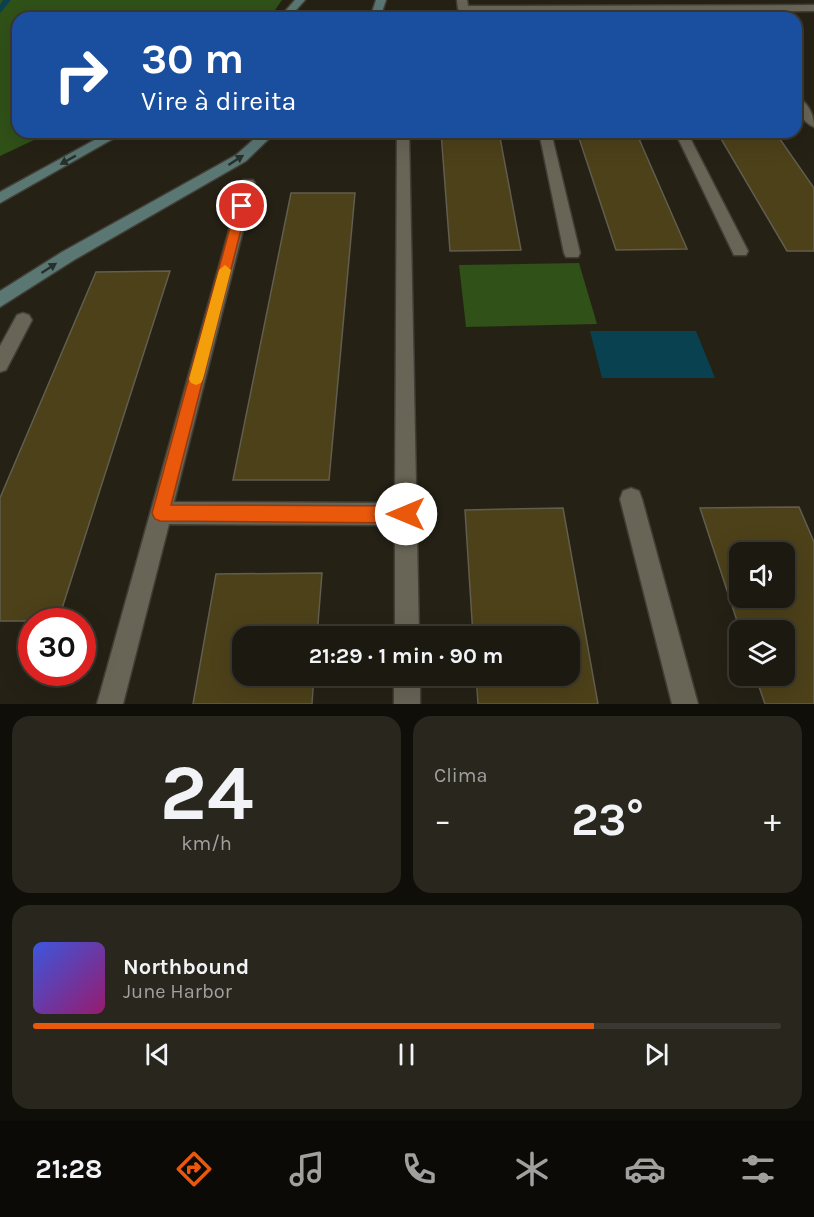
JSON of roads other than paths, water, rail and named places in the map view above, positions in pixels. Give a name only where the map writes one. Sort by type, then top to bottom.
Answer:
[{"type":"main road","points":[[289,12],[300,0]]},
{"type":"main road","points":[[0,198],[108,138]]},
{"type":"main road","points":[[0,300],[68,256],[241,158],[263,138]]},
{"type":"street","points":[[463,4],[814,8]]},
{"type":"street","points":[[802,108],[814,123]]},
{"type":"street","points":[[403,138],[407,626]]},
{"type":"street","points":[[546,138],[572,253]]},
{"type":"street","points":[[684,138],[740,251]]},
{"type":"street","points":[[110,704],[248,183]]},
{"type":"street","points":[[0,364],[23,320]]},
{"type":"street","points":[[631,499],[685,704]]},
{"type":"street","points":[[160,513],[406,514]]},
{"type":"street","points":[[407,686],[407,704]]},
{"type":"water","points":[[590,331],[696,331],[715,378],[602,378]]},
{"type":"waterway","points":[[0,11],[7,0]]}]
